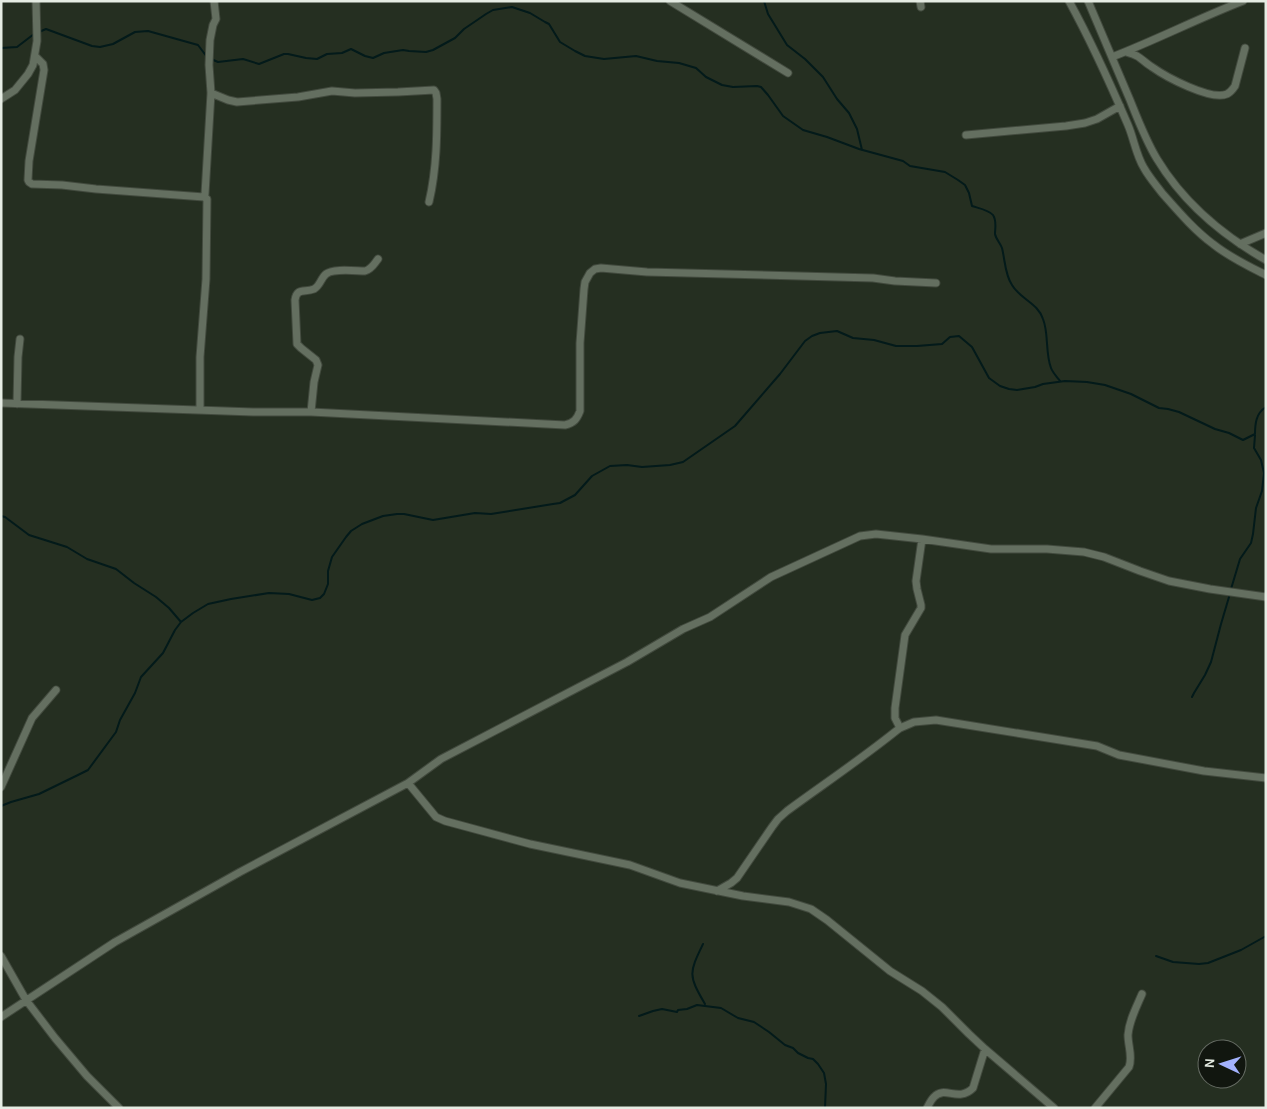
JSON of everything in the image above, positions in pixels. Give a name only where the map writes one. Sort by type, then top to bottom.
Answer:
[{"type":"street","points":[[1,99],[15,90],[33,65],[37,41],[36,1]]},
{"type":"street","points":[[200,410],[200,357],[206,279],[208,213],[207,199],[204,197],[211,93],[210,40],[216,20],[214,1]]},
{"type":"street","points":[[670,1],[788,72]]},
{"type":"street","points":[[1069,1],[1097,55],[1120,106],[1144,169],[1182,216],[1213,245],[1266,275]]},
{"type":"street","points":[[1088,1],[1146,139],[1164,169],[1190,202],[1214,225],[1266,260]]},
{"type":"street","points":[[1112,57],[1243,1]]},
{"type":"street","points":[[1126,52],[1136,56],[1180,83],[1205,92],[1222,95],[1229,93],[1235,86],[1245,48]]},
{"type":"street","points":[[35,56],[43,64],[44,70],[29,161],[29,182],[32,184],[204,197]]},
{"type":"street","points":[[211,93],[237,102],[298,97],[332,91],[355,93],[434,90],[437,99],[437,144],[434,177],[428,202]]},
{"type":"street","points":[[966,135],[1085,123],[1097,119],[1120,106]]},
{"type":"street","points":[[1240,244],[1266,233]]},
{"type":"street","points":[[311,412],[318,365],[316,360],[297,344],[296,295],[298,292],[314,289],[326,274],[330,272],[336,270],[369,270],[378,259]]},
{"type":"street","points":[[1,403],[253,412],[311,412],[565,425],[571,424],[578,418],[580,411],[580,343],[585,282],[590,273],[595,269],[873,278],[936,283]]},
{"type":"street","points":[[17,404],[20,339]]},
{"type":"street","points":[[1,1017],[115,942],[240,872],[408,783],[441,759],[626,662],[682,629],[710,617],[771,577],[865,534],[922,539],[992,549],[1047,549],[1084,552],[1104,557],[1169,581],[1266,597]]},
{"type":"street","points":[[900,728],[895,718],[895,708],[904,635],[921,608],[916,581],[922,539]]},
{"type":"street","points":[[1,786],[32,718],[56,690]]},
{"type":"street","points":[[717,891],[738,878],[778,819],[900,728],[914,722],[936,720],[1097,746],[1119,755],[1204,771],[1266,778]]},
{"type":"street","points":[[408,783],[436,817],[446,821],[530,844],[630,865],[680,882],[717,891],[789,902],[811,909],[828,920],[890,971],[922,991],[942,1007],[985,1049],[1054,1108]]},
{"type":"street","points":[[1,956],[26,1000],[55,1038],[87,1076],[119,1108]]},
{"type":"street","points":[[1095,1108],[1130,1064],[1128,1036],[1142,994]]},
{"type":"street","points":[[927,1108],[939,1093],[945,1092],[961,1095],[973,1088],[985,1049]]},
{"type":"waterway","points":[[764,1],[768,14],[787,45],[823,77],[837,99],[849,113],[857,129],[862,150]]},
{"type":"waterway","points":[[211,59],[218,62],[243,59],[259,64],[284,54],[317,59],[327,54],[342,53],[351,49],[373,58],[384,53],[403,50],[426,52],[455,38],[464,29],[493,10],[512,7],[530,13],[549,24],[560,42],[585,56],[604,59],[636,56],[657,61],[679,63],[696,68],[706,77],[722,85],[761,87],[783,116],[803,130],[859,149],[903,161],[910,166],[945,172],[965,185],[972,206],[983,209],[994,217],[995,234],[1002,248],[1008,277],[1015,290],[1041,314],[1045,325],[1049,362],[1053,372],[1060,381]]},
{"type":"waterway","points":[[39,32],[46,29],[92,46],[100,47],[113,44],[135,32],[148,31],[198,45],[207,57]]},
{"type":"waterway","points":[[1,48],[17,47],[34,34]]},
{"type":"waterway","points":[[1,806],[39,794],[88,770],[116,732],[141,677],[163,653],[181,622],[208,604],[269,593],[289,594],[312,600],[320,598],[328,584],[328,571],[332,557],[346,537],[351,531],[362,524],[383,516],[404,514],[433,520],[475,513],[491,514],[560,503],[575,495],[592,476],[610,466],[627,465],[642,467],[683,462],[735,426],[780,374],[805,341],[820,333],[837,331],[853,338],[874,340],[896,346],[942,344],[950,337],[959,336],[972,347],[989,378],[1000,386],[1017,390],[1065,381],[1105,385],[1131,394],[1159,408],[1179,412],[1243,440],[1255,434],[1258,416],[1266,407]]},
{"type":"waterway","points":[[1231,589],[1240,559],[1251,543],[1256,508],[1262,491],[1264,473],[1261,460],[1254,448],[1255,435]]},
{"type":"waterway","points":[[1,516],[29,535],[67,547],[87,559],[116,569],[156,597],[181,622]]},
{"type":"waterway","points":[[1192,697],[1211,662],[1229,597]]},
{"type":"waterway","points":[[1156,956],[1173,962],[1208,963],[1241,950],[1266,936]]},
{"type":"waterway","points":[[703,944],[692,974],[705,1004]]},
{"type":"waterway","points":[[639,1016],[662,1009],[677,1012],[678,1010],[697,1005],[721,1008],[738,1018],[754,1022],[785,1045],[813,1059],[818,1064],[824,1073],[826,1084],[825,1108]]}]
